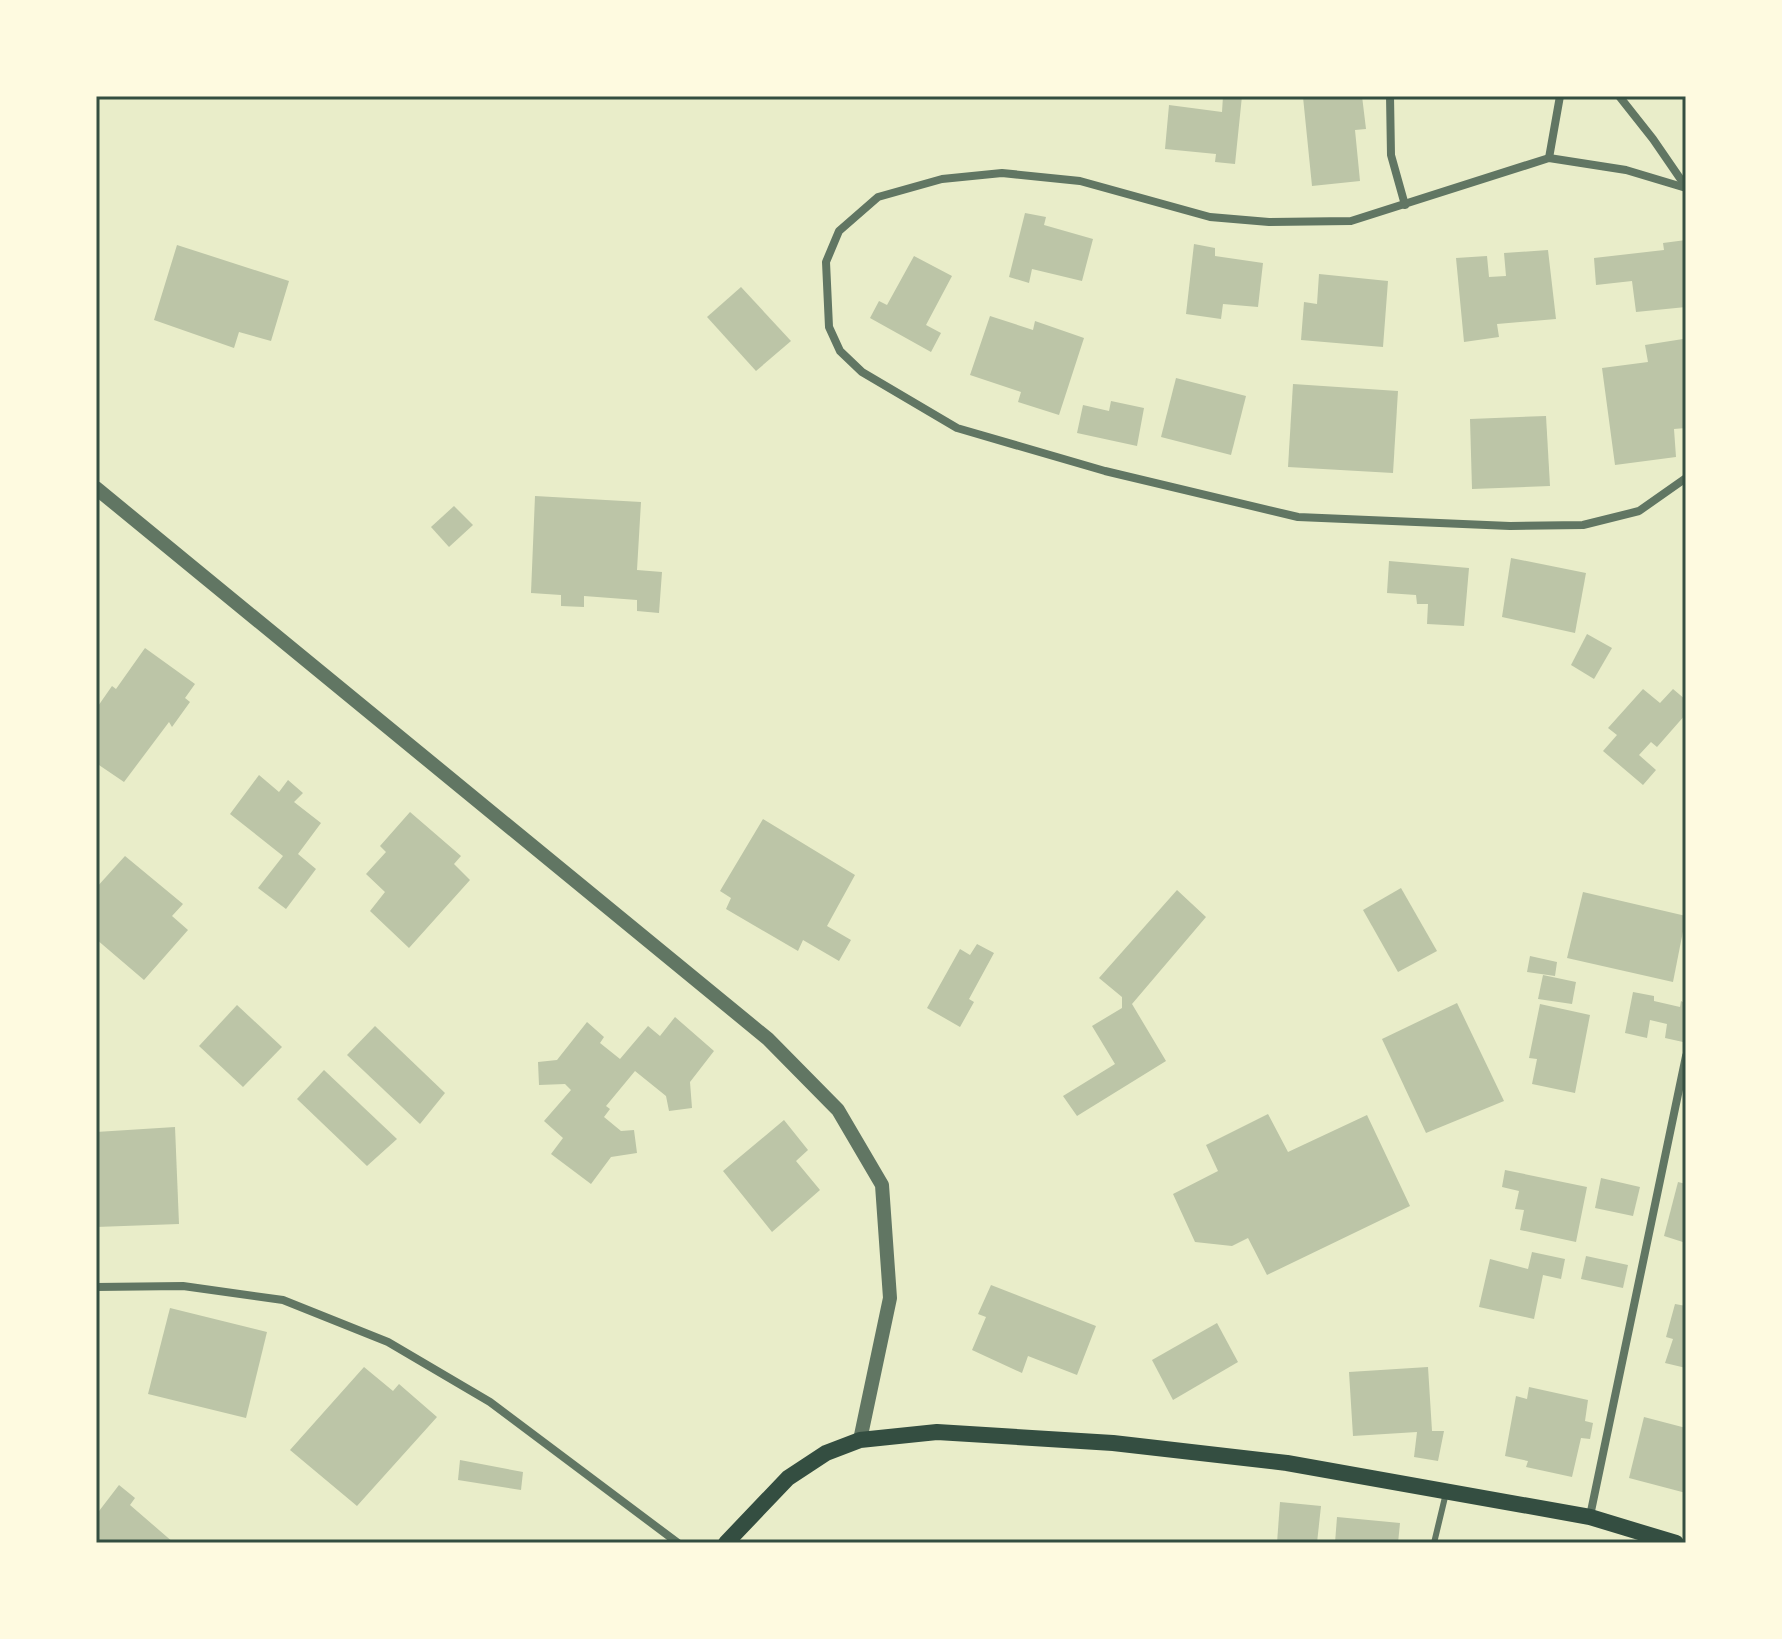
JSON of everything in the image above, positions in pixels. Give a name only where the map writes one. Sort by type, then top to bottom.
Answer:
[{"type":"main road","points":[[726,1543],[788,1478],[826,1453],[860,1440],[937,1432],[1113,1443],[1287,1463],[1590,1517],[1676,1543]]},
{"type":"street","points":[[1390,96],[1391,155],[1405,205]]},
{"type":"street","points":[[1549,158],[1560,96]]},
{"type":"street","points":[[1619,96],[1686,188]]},
{"type":"street","points":[[1686,188],[1626,170],[1549,158],[1351,221],[1269,222],[1210,217],[1080,181],[1002,173],[942,179],[878,197],[839,231],[826,262],[829,327],[840,351],[862,372],[957,428],[1105,471],[1298,517],[1510,526],[1583,525],[1639,511],[1686,478]]},
{"type":"street","points":[[96,488],[768,1039],[838,1110],[882,1185],[890,1298],[860,1440]]},
{"type":"street","points":[[1590,1517],[1686,1056]]},
{"type":"street","points":[[96,1287],[183,1286],[283,1300],[388,1342],[490,1402],[678,1543]]},
{"type":"lane","points":[[1434,1543],[1447,1490]]},
{"type":"building","points":[[1223,96],[1242,96],[1235,164],[1215,162],[1216,154],[1165,149],[1169,105],[1222,112]]},
{"type":"building","points":[[1362,96],[1366,129],[1355,130],[1360,181],[1312,186],[1303,97]]},
{"type":"building","points":[[1025,213],[1046,217],[1044,225],[1093,239],[1082,281],[1032,269],[1029,283],[1009,277]]},
{"type":"building","points":[[1686,240],[1686,307],[1636,312],[1632,281],[1596,285],[1594,258],[1664,250],[1663,243]]},
{"type":"building","points":[[1194,244],[1215,248],[1215,256],[1263,263],[1258,307],[1223,304],[1221,319],[1186,314]]},
{"type":"building","points":[[177,245],[289,281],[271,341],[239,332],[234,348],[154,320]]},
{"type":"building","points":[[1548,250],[1556,319],[1497,324],[1499,337],[1464,342],[1456,258],[1487,256],[1489,277],[1506,276],[1504,253]]},
{"type":"building","points":[[914,256],[952,276],[926,325],[941,333],[931,352],[870,318],[879,301],[887,305]]},
{"type":"building","points":[[1319,274],[1388,281],[1383,347],[1301,340],[1304,302],[1317,304]]},
{"type":"building","points":[[741,287],[791,341],[756,371],[707,317]]},
{"type":"building","points":[[990,316],[1033,330],[1035,321],[1084,338],[1059,415],[1018,402],[1021,392],[970,375]]},
{"type":"building","points":[[1683,339],[1686,428],[1674,429],[1676,457],[1615,465],[1602,368],[1648,362],[1645,345]]},
{"type":"building","points":[[1176,378],[1246,396],[1231,455],[1161,437]]},
{"type":"building","points":[[1293,384],[1398,391],[1393,473],[1288,467]]},
{"type":"building","points":[[1111,401],[1144,408],[1137,446],[1077,433],[1083,405],[1109,411]]},
{"type":"building","points":[[1546,416],[1550,486],[1472,489],[1470,419]]},
{"type":"building","points":[[535,496],[641,502],[637,570],[662,572],[659,613],[637,611],[637,600],[584,596],[584,607],[561,606],[561,595],[531,593]]},
{"type":"building","points":[[454,506],[473,525],[449,547],[431,527]]},
{"type":"building","points":[[1511,558],[1586,573],[1575,633],[1502,617]]},
{"type":"building","points":[[1389,561],[1469,568],[1464,626],[1427,624],[1428,604],[1417,604],[1416,595],[1387,593]]},
{"type":"building","points":[[1587,634],[1612,648],[1594,679],[1571,665]]},
{"type":"building","points":[[145,648],[195,684],[185,698],[190,702],[172,727],[169,722],[124,782],[96,763],[96,709],[112,686],[116,689]]},
{"type":"building","points":[[1643,689],[1660,703],[1673,689],[1686,700],[1686,714],[1657,747],[1651,742],[1639,755],[1656,770],[1643,785],[1603,751],[1617,735],[1608,728]]},
{"type":"building","points":[[259,775],[279,792],[288,780],[303,793],[294,802],[321,823],[298,854],[316,869],[286,909],[258,888],[283,856],[230,814]]},
{"type":"building","points":[[410,812],[461,856],[454,864],[470,880],[409,948],[370,911],[385,892],[366,874],[386,852],[380,846]]},
{"type":"building","points":[[763,819],[855,875],[827,926],[851,940],[839,961],[803,940],[798,951],[726,909],[731,898],[720,891]]},
{"type":"building","points":[[125,856],[183,904],[172,916],[188,930],[144,980],[96,939],[96,888]]},
{"type":"building","points":[[1401,888],[1437,951],[1398,972],[1363,910]]},
{"type":"building","points":[[1177,890],[1206,917],[1132,1004],[1166,1061],[1077,1116],[1063,1096],[1115,1064],[1092,1026],[1122,1008],[1122,997],[1099,978]]},
{"type":"building","points":[[1583,892],[1686,916],[1673,982],[1567,958]]},
{"type":"building","points":[[977,944],[994,953],[969,999],[974,1002],[960,1027],[927,1008],[960,949],[970,955]]},
{"type":"building","points":[[1530,956],[1557,962],[1555,976],[1527,972]]},
{"type":"building","points":[[1543,975],[1576,982],[1572,1004],[1538,999]]},
{"type":"building","points":[[1633,992],[1654,996],[1654,1001],[1680,1007],[1681,1001],[1686,1004],[1683,1042],[1665,1038],[1667,1024],[1650,1020],[1647,1038],[1625,1033]]},
{"type":"building","points":[[1457,1003],[1504,1101],[1426,1133],[1382,1039]]},
{"type":"building","points":[[1540,1004],[1590,1015],[1575,1093],[1532,1084],[1537,1059],[1529,1058]]},
{"type":"building","points":[[237,1005],[282,1047],[243,1087],[199,1046]]},
{"type":"building","points":[[675,1017],[714,1051],[690,1082],[692,1108],[669,1111],[666,1096],[635,1071],[606,1106],[610,1109],[604,1117],[621,1131],[634,1130],[637,1153],[611,1157],[591,1184],[551,1154],[563,1138],[544,1121],[571,1090],[565,1084],[539,1085],[538,1062],[557,1060],[587,1022],[604,1037],[600,1043],[620,1059],[648,1026],[660,1036]]},
{"type":"building","points":[[375,1026],[445,1093],[420,1124],[347,1055]]},
{"type":"building","points":[[324,1070],[397,1139],[367,1166],[297,1099]]},
{"type":"building","points":[[1268,1114],[1288,1152],[1367,1115],[1410,1206],[1267,1275],[1248,1238],[1232,1246],[1195,1242],[1173,1194],[1218,1171],[1206,1145]]},
{"type":"building","points":[[784,1120],[808,1150],[796,1161],[820,1190],[772,1232],[723,1171]]},
{"type":"building","points":[[175,1127],[179,1224],[96,1227],[96,1132]]},
{"type":"building","points":[[1505,1170],[1587,1187],[1576,1242],[1520,1230],[1524,1210],[1515,1209],[1519,1191],[1502,1187]]},
{"type":"building","points":[[1601,1178],[1640,1187],[1633,1216],[1595,1208]]},
{"type":"building","points":[[1678,1182],[1686,1184],[1686,1243],[1664,1236]]},
{"type":"building","points":[[1532,1252],[1565,1259],[1561,1279],[1543,1275],[1534,1319],[1479,1307],[1490,1259],[1528,1269]]},
{"type":"building","points":[[1586,1256],[1628,1265],[1623,1288],[1581,1279]]},
{"type":"building","points":[[991,1285],[1096,1326],[1077,1375],[1028,1356],[1022,1373],[972,1350],[986,1317],[978,1314]]},
{"type":"building","points":[[1675,1304],[1686,1306],[1686,1368],[1665,1363],[1673,1339],[1666,1337]]},
{"type":"building","points":[[170,1308],[267,1332],[246,1418],[148,1394]]},
{"type":"building","points":[[1217,1323],[1238,1362],[1173,1400],[1152,1360]]},
{"type":"building","points":[[364,1367],[393,1391],[399,1384],[437,1417],[357,1506],[290,1450]]},
{"type":"building","points":[[1428,1367],[1432,1431],[1444,1431],[1438,1461],[1414,1457],[1417,1432],[1353,1436],[1349,1372]]},
{"type":"building","points":[[1529,1387],[1588,1400],[1585,1421],[1593,1423],[1590,1439],[1581,1438],[1572,1477],[1526,1467],[1528,1461],[1505,1456],[1516,1396],[1527,1399]]},
{"type":"building","points":[[1644,1417],[1686,1428],[1686,1493],[1629,1478]]},
{"type":"building","points":[[460,1460],[523,1472],[521,1490],[458,1480]]},
{"type":"building","points":[[119,1485],[135,1498],[130,1505],[174,1543],[96,1543],[96,1515]]},
{"type":"building","points":[[1280,1502],[1321,1506],[1317,1543],[1277,1543]]},
{"type":"building","points":[[1337,1517],[1400,1523],[1398,1543],[1335,1543]]}]
